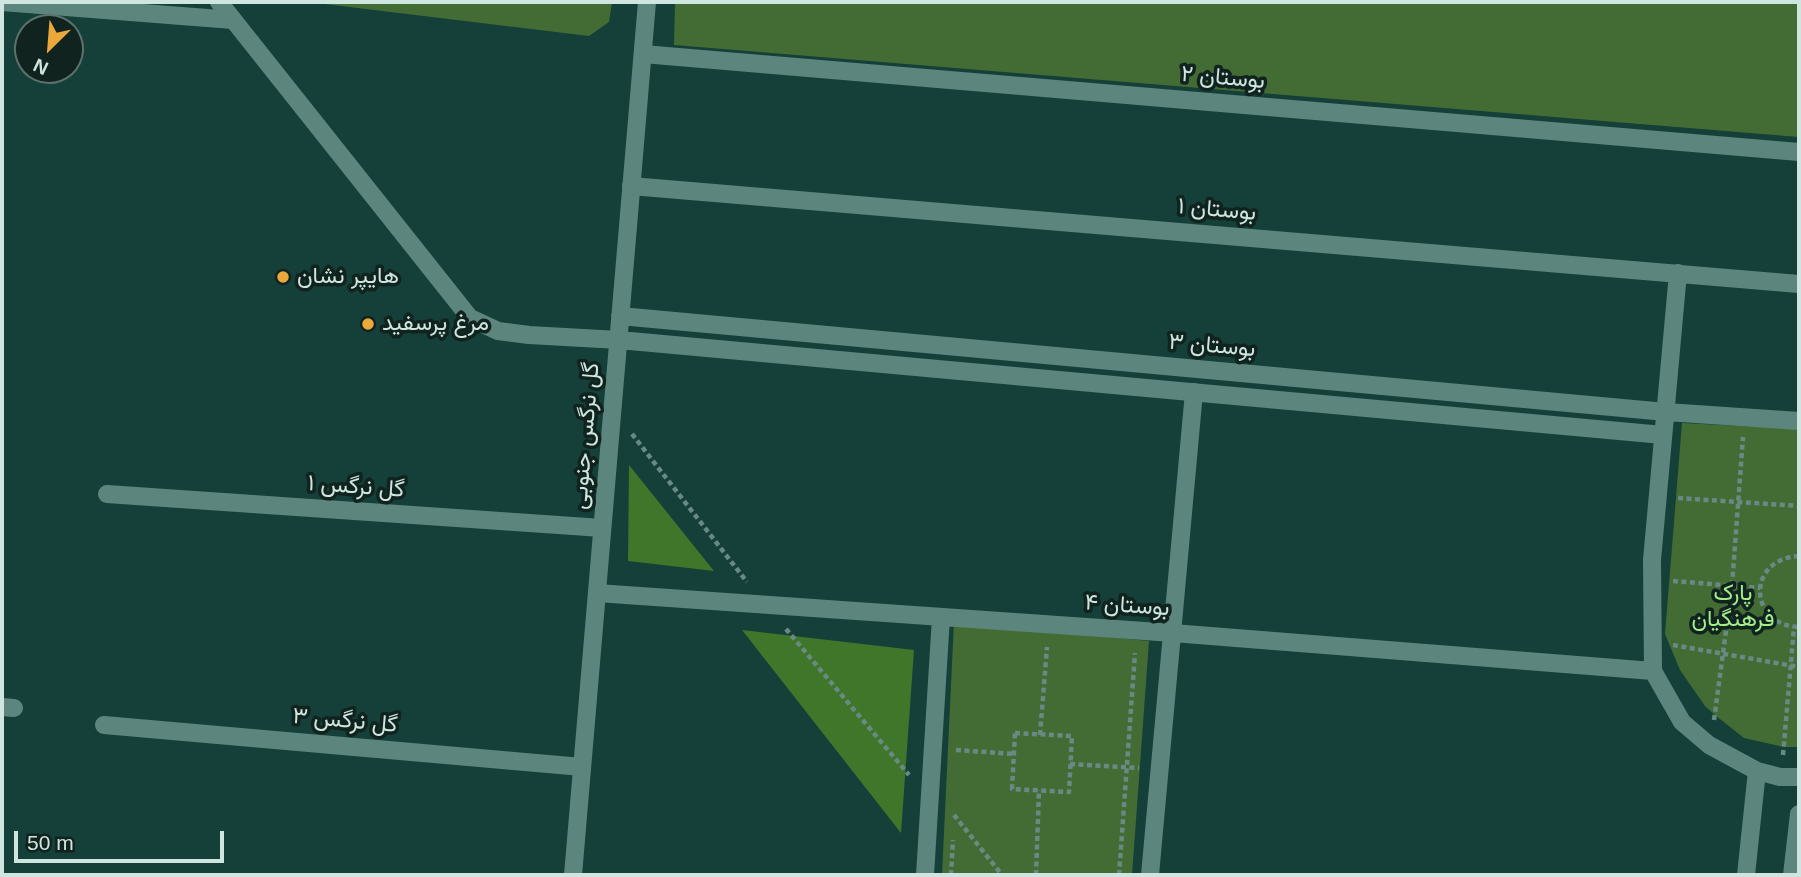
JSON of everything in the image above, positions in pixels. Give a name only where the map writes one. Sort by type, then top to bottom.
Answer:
[{"type":"street","points":[[2,2],[233,20]]},
{"type":"street","name":"بوستان ۳","points":[[219,2],[470,318],[498,331],[1663,435]]},
{"type":"street","name":"گل نرگس جنوبی","points":[[573,875],[647,2]]},
{"type":"street","name":"بوستان ۲","points":[[643,54],[1799,152]]},
{"type":"street","name":"بوستان ۱","points":[[631,186],[1799,284]]},
{"type":"street","points":[[1678,274],[1651,581],[1653,671],[1682,722],[1709,745],[1757,771],[1780,777],[1799,777]]},
{"type":"street","name":"بوستان ۳","points":[[620,316],[1666,412],[1799,421]]},
{"type":"street","points":[[1150,875],[1194,392]]},
{"type":"street","name":"گل نرگس ۱","points":[[107,494],[602,528]]},
{"type":"street","name":"بوستان ۴","points":[[597,593],[1173,633],[1653,671]]},
{"type":"street","points":[[925,875],[941,617]]},
{"type":"street","name":"گل نرگس ۳","points":[[104,724],[582,767]]},
{"type":"street","points":[[1746,875],[1757,771]]},
{"type":"street","points":[[1792,875],[1799,814]]},
{"type":"path","points":[[1715,715],[1732,586],[1744,426]]},
{"type":"path","points":[[1676,498],[1799,506]]},
{"type":"path","points":[[1784,747],[1796,627],[1775,621],[1766,612],[1760,589],[1762,577],[1777,560],[1799,556],[1799,550]]},
{"type":"path","points":[[1669,581],[1760,589]]},
{"type":"path","points":[[1040,735],[1047,639]]},
{"type":"path","points":[[1669,644],[1799,667]]},
{"type":"path","points":[[1119,875],[1136,646]]},
{"type":"path","points":[[1015,733],[1040,735],[1072,736],[1069,792],[1012,789],[1015,733]]},
{"type":"path","points":[[956,763],[957,737]]},
{"type":"path","points":[[956,750],[1013,754]]},
{"type":"path","points":[[1070,764],[1160,769]]},
{"type":"path","points":[[1036,875],[1039,790]]},
{"type":"path","points":[[953,827],[954,802]]},
{"type":"path","points":[[954,815],[1002,875]]},
{"type":"path","points":[[951,875],[953,839]]},
{"type":"green space","points":[[308,2],[612,2],[609,22],[589,36]]},
{"type":"green space","points":[[675,2],[1799,4],[1799,137],[674,45]]},
{"type":"green space","name":"پارک فرهنگیان","points":[[1682,423],[1799,429],[1799,747],[1784,747],[1744,738],[1715,715],[1705,706],[1680,670],[1665,634]]},
{"type":"green space","points":[[629,465],[714,571],[628,561]]},
{"type":"green space","points":[[954,622],[1149,641],[1132,875],[942,875]]},
{"type":"green space","points":[[742,630],[914,650],[901,833]]},
{"type":"place","name":"هایپر نشان","points":[[283,277]]},
{"type":"place","name":"مرغ پرسفید","points":[[368,324]]}]
